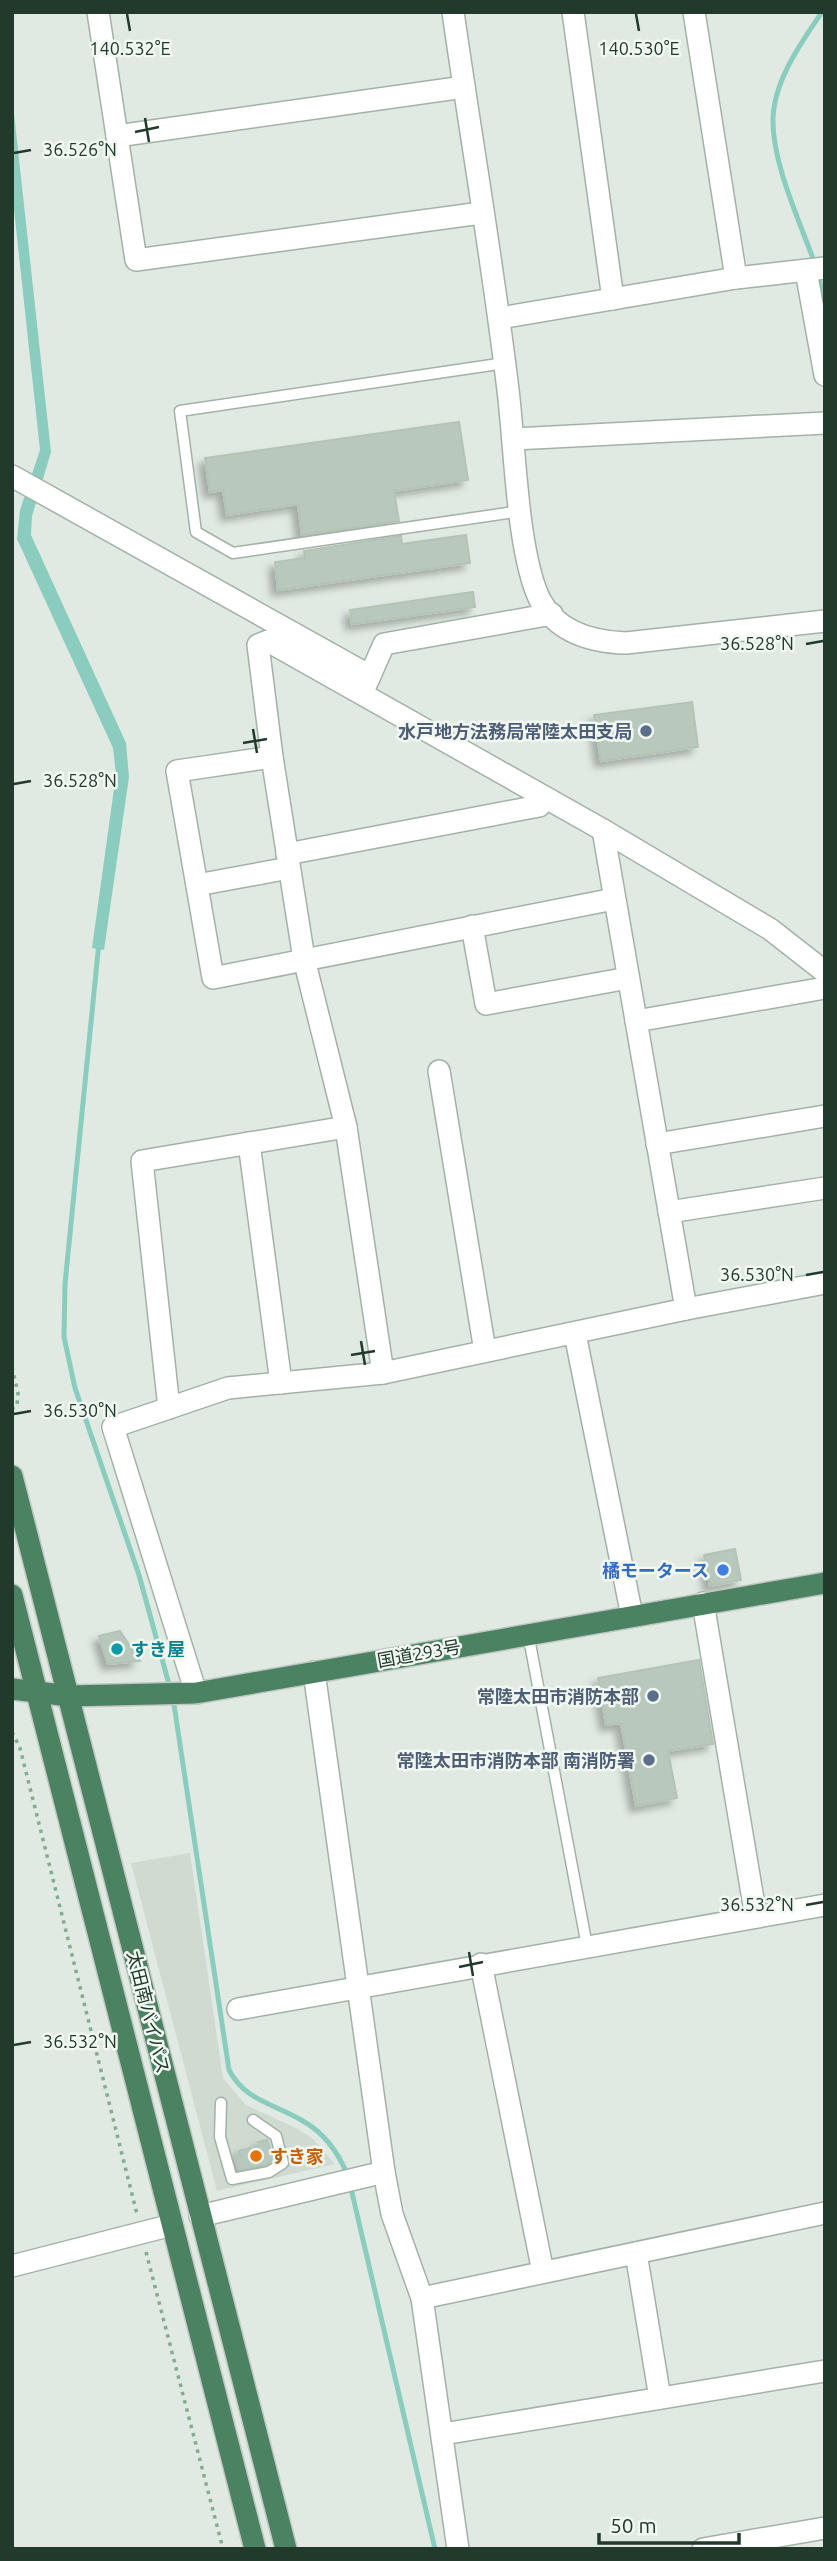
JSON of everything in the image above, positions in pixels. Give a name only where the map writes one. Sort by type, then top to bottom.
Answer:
[{"type":"highway","name":"太田南バイパス","points":[[12,1476],[286,2549]]},
{"type":"highway","name":"国道293号","points":[[12,1689],[69,1696],[195,1693],[825,1583]]},
{"type":"highway","name":"太田南バイパス","points":[[12,1595],[255,2549]]},
{"type":"street","points":[[99,12],[136,260],[481,213]]},
{"type":"street","points":[[453,12],[481,213],[500,317],[521,512],[536,590],[542,603],[567,628],[586,639],[625,643],[825,621]]},
{"type":"street","points":[[573,12],[613,299]]},
{"type":"street","points":[[694,12],[736,278]]},
{"type":"street","points":[[117,136],[464,87]]},
{"type":"street","points":[[500,317],[736,278],[815,269],[825,375]]},
{"type":"street","points":[[514,439],[825,423]]},
{"type":"street","points":[[12,476],[366,684],[542,796],[770,929],[825,972]]},
{"type":"street","points":[[366,684],[384,644],[552,614]]},
{"type":"street","points":[[366,684],[268,642],[258,645],[271,757],[303,959],[346,1127],[383,1373]]},
{"type":"street","points":[[271,757],[177,771],[213,978],[614,899]]},
{"type":"street","points":[[197,885],[288,861],[539,806],[542,796]]},
{"type":"street","points":[[603,830],[686,1309]]},
{"type":"street","points":[[471,926],[486,1004],[628,978]]},
{"type":"street","points":[[636,1021],[825,988]]},
{"type":"street","points":[[439,1071],[485,1351]]},
{"type":"street","points":[[657,1144],[825,1116]]},
{"type":"street","points":[[169,1408],[142,1161],[346,1127]]},
{"type":"street","points":[[249,1143],[281,1383]]},
{"type":"street","points":[[669,1212],[825,1188]]},
{"type":"street","points":[[195,1693],[113,1427],[228,1388],[383,1373],[686,1309],[825,1283]]},
{"type":"street","points":[[575,1334],[632,1616]]},
{"type":"street","points":[[704,1603],[756,1917]]},
{"type":"street","points":[[314,1672],[384,2172],[392,2214],[422,2298],[458,2549]]},
{"type":"street","points":[[239,2008],[825,1905]]},
{"type":"street","points":[[481,1965],[543,2272]]},
{"type":"street","points":[[200,2216],[384,2172]]},
{"type":"street","points":[[422,2298],[825,2213]]},
{"type":"street","points":[[12,2266],[172,2225]]},
{"type":"street","points":[[636,2253],[660,2398]]},
{"type":"street","points":[[443,2434],[825,2371]]},
{"type":"street","points":[[703,2549],[825,2528]]},
{"type":"lane","points":[[505,363],[180,411],[196,532],[233,553],[521,512]]},
{"type":"lane","points":[[528,1633],[586,1946]]},
{"type":"lane","points":[[221,2103],[220,2137],[232,2179],[269,2172],[283,2163],[276,2136],[253,2120]]},
{"type":"path","points":[[12,1367],[18,1393],[17,1406],[12,1408]]},
{"type":"path","points":[[12,1731],[20,1748],[223,2549]]},
{"type":"shaded area","points":[[190,1853],[223,2078],[246,2105],[298,2129],[314,2140],[335,2164],[217,2191],[131,1863]]},
{"type":"water","points":[[12,95],[51,452],[32,516],[31,535],[126,743],[129,777],[104,950],[92,948],[116,774],[113,748],[17,539],[20,510],[40,450],[12,191]]},
{"type":"building","points":[[459,422],[468,480],[394,491],[399,521],[302,535],[298,504],[227,515],[223,490],[210,492],[205,458]]},
{"type":"building","points":[[466,535],[470,563],[278,590],[275,562],[305,558],[304,551],[401,536],[402,544]]},
{"type":"building","points":[[473,592],[475,607],[352,624],[350,610]]},
{"type":"building","name":"水戸地方法務局常陸太田支局","points":[[692,702],[698,747],[601,761],[594,715]]},
{"type":"building","points":[[735,1549],[741,1580],[710,1586],[704,1555]]},
{"type":"building","name":"すき屋","points":[[120,1631],[140,1661],[108,1664],[99,1636]]},
{"type":"building","name":"常陸太田市消防本部","points":[[699,1660],[713,1744],[668,1751],[677,1798],[636,1806],[621,1723],[606,1725],[598,1678]]},
{"type":"building","name":"すき家","points":[[267,2140],[274,2159],[266,2165],[238,2170],[234,2156],[240,2155],[239,2151],[259,2146],[258,2142]]},
{"type":"waterway","points":[[815,264],[782,173],[773,119],[783,76],[822,12]]},
{"type":"waterway","points":[[818,273],[825,305]]},
{"type":"waterway","points":[[99,942],[65,1284],[64,1337],[75,1388],[139,1575],[170,1688]]},
{"type":"waterway","points":[[173,1698],[229,2070],[243,2089],[303,2121],[324,2137],[347,2174]]},
{"type":"waterway","points":[[350,2184],[435,2549]]},
{"type":"place","name":"水戸地方法務局常陸太田支局","points":[[646,731]]},
{"type":"place","name":"橘モータース","points":[[723,1570]]},
{"type":"place","name":"すき屋","points":[[117,1649]]},
{"type":"place","name":"常陸太田市消防本部","points":[[653,1696]]},
{"type":"place","name":"常陸太田市消防本部 南消防署","points":[[649,1760]]},
{"type":"place","name":"すき家","points":[[256,2156]]}]
